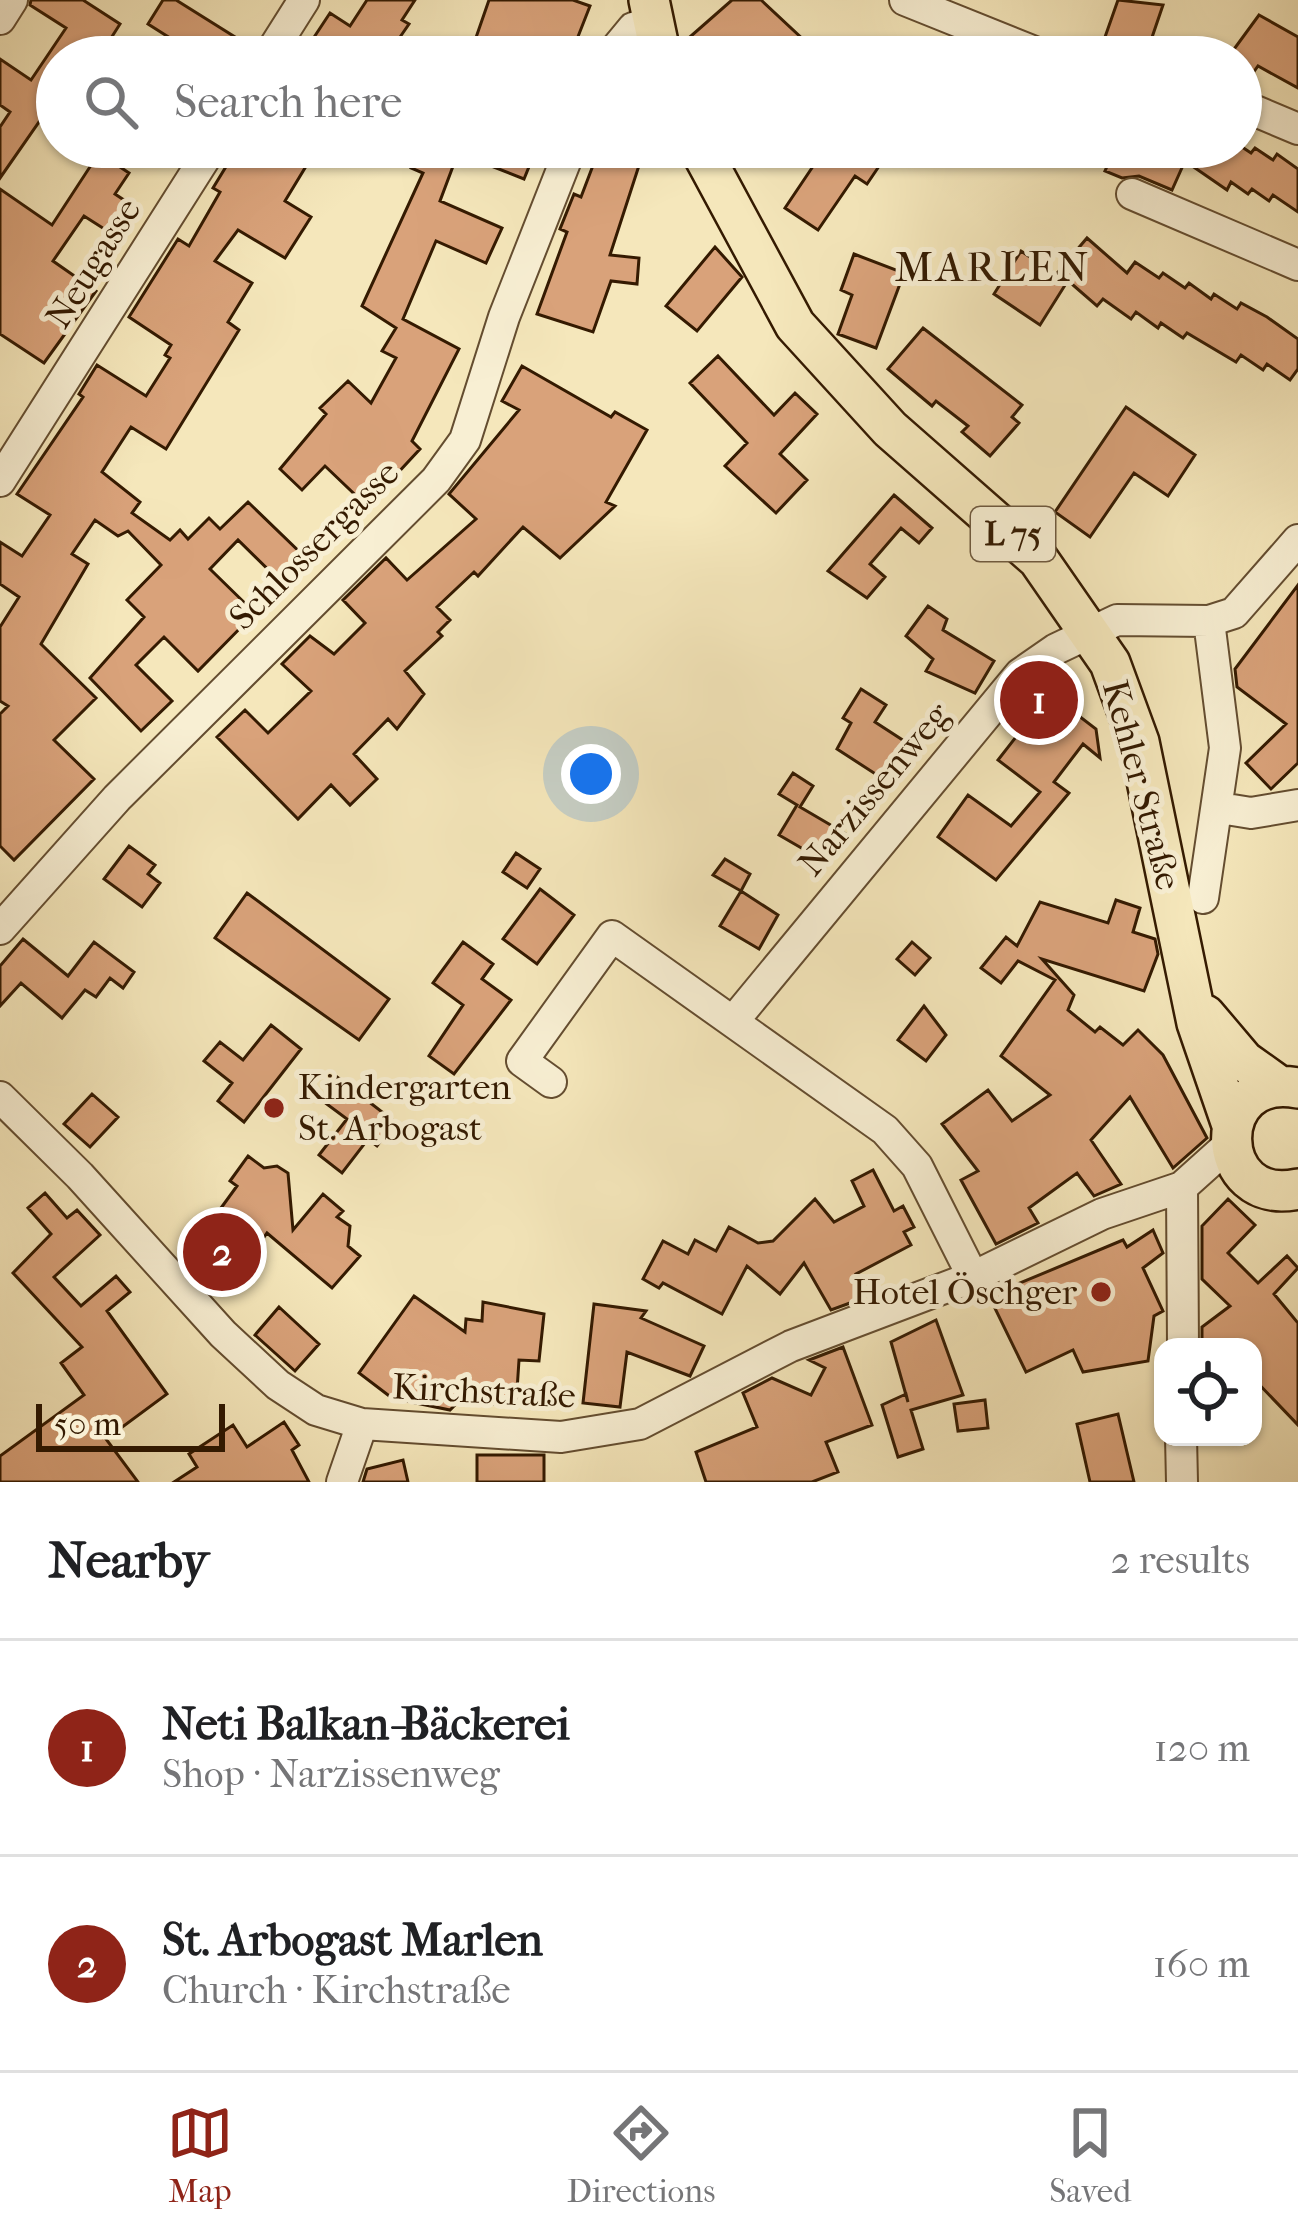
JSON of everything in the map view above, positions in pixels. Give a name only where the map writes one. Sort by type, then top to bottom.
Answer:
[{"type":"main road","name":"Kehler Straße","points":[[710,168],[795,325],[830,368],[890,428],[1005,526],[1066,592],[1091,631],[1123,690],[1139,742],[1192,996],[1264,1171]]},
{"type":"main road","name":"Kehler Straße","points":[[1192,996],[1244,1060],[1288,1087]]},
{"type":"main road","name":"Kehler Straße","points":[[1264,1171],[1246,1101],[1288,1087]]},
{"type":"street","points":[[0,19],[12,0]]},
{"type":"street","points":[[281,36],[304,0]]},
{"type":"street","points":[[905,0],[995,36]]},
{"type":"street","points":[[626,36],[632,28],[654,27]]},
{"type":"street","points":[[1262,114],[1298,129]]},
{"type":"street","name":"Neugasse","points":[[0,482],[199,168]]},
{"type":"street","name":"Schlossergasse","points":[[0,929],[117,798],[436,479],[465,440],[504,317],[563,168]]},
{"type":"street","points":[[1132,194],[1298,265]]},
{"type":"street","points":[[1091,631],[1117,620],[1209,622],[1234,613],[1298,541]]},
{"type":"street","name":"Kehler Straße","points":[[1203,898],[1220,808],[1224,725],[1209,622]]},
{"type":"street","name":"Narzissenweg","points":[[734,1019],[1020,674],[1091,631]]},
{"type":"street","name":"Kehler Straße","points":[[1220,808],[1252,813],[1298,805]]},
{"type":"street","points":[[551,1082],[522,1060],[612,936],[885,1130],[917,1166],[973,1277]]},
{"type":"street","name":"Kirchstraße","points":[[0,1097],[278,1385],[316,1410],[362,1424],[561,1437],[640,1424],[791,1346],[973,1277],[1102,1214],[1185,1185],[1264,1171]]},
{"type":"street","points":[[1183,1338],[1185,1185]]},
{"type":"street","points":[[342,1482],[362,1424]]},
{"type":"street","points":[[1181,1446],[1182,1482]]},
{"type":"building","points":[[31,0],[83,0],[120,24],[112,36],[61,36],[66,28],[30,5]]},
{"type":"building","points":[[163,0],[176,0],[233,36],[167,36],[148,24]]},
{"type":"building","points":[[367,0],[415,0],[402,20],[409,24],[401,36],[315,36],[330,13],[350,26]]},
{"type":"building","points":[[489,0],[573,0],[590,6],[578,36],[477,36]]},
{"type":"building","points":[[732,0],[761,0],[800,36],[691,36]]},
{"type":"building","points":[[1118,0],[1163,5],[1152,36],[1105,36]]},
{"type":"building","points":[[1259,15],[1298,37],[1298,88],[1262,68],[1262,36],[1244,36]]},
{"type":"building","points":[[0,59],[31,80],[36,73],[36,126],[0,178],[0,127],[10,112],[0,105]]},
{"type":"building","points":[[1262,153],[1273,160],[1277,154],[1298,169],[1298,212],[1273,195],[1269,201],[1231,182],[1227,190],[1195,168],[1262,168]]},
{"type":"building","points":[[89,168],[122,168],[129,173],[115,194],[139,210],[120,239],[84,216],[53,261],[96,291],[44,363],[0,334],[0,189],[52,225]]},
{"type":"building","points":[[225,168],[305,168],[285,201],[311,217],[285,258],[238,230],[215,261],[252,283],[228,322],[239,330],[166,449],[131,427],[102,472],[140,502],[132,513],[170,540],[180,530],[188,539],[209,518],[220,529],[248,502],[309,561],[285,586],[238,540],[210,569],[255,613],[198,671],[164,637],[136,665],[172,701],[141,731],[90,678],[144,617],[127,600],[161,565],[128,531],[118,536],[95,520],[72,554],[88,564],[41,644],[96,698],[54,740],[94,779],[14,860],[0,846],[0,714],[8,706],[0,701],[0,627],[19,597],[0,584],[0,542],[22,556],[50,515],[17,494],[83,397],[79,394],[97,365],[146,396],[170,358],[165,355],[171,345],[129,317],[178,239],[189,246],[220,192],[213,188]]},
{"type":"building","points":[[411,168],[452,168],[440,201],[502,228],[486,263],[436,241],[403,319],[459,349],[412,441],[420,449],[367,506],[325,466],[302,490],[280,469],[326,414],[320,408],[348,381],[371,403],[396,358],[382,351],[396,328],[362,306],[423,173]]},
{"type":"building","points":[[496,168],[528,168],[524,179]]},
{"type":"building","points":[[592,168],[638,168],[610,255],[639,258],[637,284],[611,281],[593,332],[537,314],[567,232],[560,229],[574,194],[581,197]]},
{"type":"building","points":[[812,168],[878,168],[867,184],[855,176],[818,230],[785,208]]},
{"type":"building","points":[[1182,168],[1172,190],[1139,176],[1122,178],[1105,171]]},
{"type":"building","points":[[1087,238],[1127,273],[1135,262],[1159,278],[1163,273],[1211,299],[1214,294],[1237,309],[1241,303],[1267,317],[1298,339],[1298,369],[1290,380],[1267,364],[1263,370],[1241,355],[1236,362],[1187,333],[1183,338],[1161,323],[1158,328],[1136,312],[1131,319],[1103,299],[1097,306],[1058,272]]},
{"type":"building","points":[[715,247],[742,277],[697,331],[666,306]]},
{"type":"building","points":[[1021,251],[1067,282],[1040,325],[994,294]]},
{"type":"building","points":[[854,254],[904,273],[876,348],[838,334],[852,295],[841,290]]},
{"type":"building","points":[[923,328],[1022,405],[1012,417],[1019,423],[990,456],[962,432],[968,426],[936,401],[932,406],[888,369]]},
{"type":"building","points":[[718,356],[774,415],[795,393],[817,414],[780,454],[807,480],[776,513],[725,466],[747,443],[690,383]]},
{"type":"building","points":[[522,366],[611,417],[615,412],[647,430],[606,502],[615,506],[560,558],[523,527],[478,576],[474,572],[437,607],[450,620],[438,632],[442,636],[405,671],[424,694],[397,729],[388,719],[354,754],[377,779],[350,805],[331,785],[298,819],[217,737],[245,710],[268,733],[311,691],[282,664],[310,636],[334,654],[365,623],[343,600],[386,558],[407,580],[476,519],[449,494],[519,410],[502,401]]},
{"type":"building","points":[[1126,407],[1195,455],[1168,496],[1134,473],[1090,537],[1055,512]]},
{"type":"building","points":[[894,495],[932,528],[919,543],[901,528],[870,564],[885,577],[867,598],[828,571]]},
{"type":"building","points":[[1298,585],[1298,763],[1271,789],[1246,763],[1286,724],[1237,687],[1235,669]]},
{"type":"building","points":[[928,606],[947,619],[943,630],[994,661],[975,693],[926,671],[933,659],[906,636]]},
{"type":"building","points":[[861,689],[886,705],[875,722],[918,750],[894,786],[837,749],[851,723],[843,718]]},
{"type":"building","points":[[1045,690],[1096,729],[1100,758],[1083,744],[1054,782],[1069,793],[996,880],[938,837],[968,795],[1011,826],[1040,792],[998,760],[1023,728],[1011,719],[1033,691]]},
{"type":"building","points":[[793,773],[813,786],[800,807],[846,834],[829,864],[779,835],[797,805],[779,794]]},
{"type":"building","points":[[129,846],[155,865],[148,874],[160,883],[142,907],[104,879]]},
{"type":"building","points":[[516,853],[540,869],[527,888],[503,872]]},
{"type":"building","points":[[725,859],[750,874],[741,891],[713,875]]},
{"type":"building","points":[[540,889],[574,915],[537,964],[503,939]]},
{"type":"building","points":[[741,891],[778,915],[759,949],[720,926]]},
{"type":"building","points":[[247,893],[389,999],[359,1040],[215,938]]},
{"type":"building","points":[[1116,900],[1140,908],[1133,932],[1155,939],[1158,954],[1144,991],[1042,959],[1074,995],[1068,1010],[1095,1032],[1100,1027],[1123,1045],[1138,1030],[1163,1055],[1207,1138],[1173,1168],[1130,1097],[1091,1140],[1121,1184],[1094,1196],[1077,1173],[1029,1208],[1038,1223],[996,1244],[961,1180],[978,1171],[942,1124],[988,1090],[1012,1121],[1050,1095],[1001,1056],[1055,980],[1018,961],[1001,983],[981,968],[1006,937],[1017,946],[1040,902],[1108,923]]},
{"type":"building","points":[[23,939],[68,976],[94,942],[134,972],[123,988],[110,978],[96,997],[85,990],[62,1018],[21,983],[0,1006],[0,966]]},
{"type":"building","points":[[463,942],[493,964],[482,979],[511,1000],[454,1074],[429,1056],[463,1005],[433,983]]},
{"type":"building","points":[[912,942],[930,958],[915,975],[897,959]]},
{"type":"building","points":[[924,1006],[946,1035],[926,1061],[898,1040]]},
{"type":"building","points":[[271,1025],[301,1049],[244,1122],[218,1101],[232,1083],[204,1061],[220,1042],[243,1060]]},
{"type":"building","points":[[337,1077],[395,1122],[377,1146],[368,1139],[342,1173],[319,1155],[347,1119],[320,1099]]},
{"type":"building","points":[[92,1094],[118,1117],[90,1147],[64,1124]]},
{"type":"building","points":[[248,1156],[264,1168],[277,1166],[288,1173],[293,1230],[323,1194],[343,1211],[337,1217],[350,1226],[348,1246],[360,1256],[332,1288],[267,1233],[233,1281],[226,1276],[221,1284],[197,1270],[203,1262],[189,1252],[237,1186],[230,1181]]},
{"type":"building","points":[[873,1170],[894,1211],[903,1206],[914,1227],[904,1232],[911,1245],[856,1274],[866,1295],[850,1303],[831,1310],[804,1263],[780,1294],[747,1266],[722,1314],[663,1283],[659,1288],[643,1279],[663,1241],[688,1254],[695,1240],[716,1251],[729,1227],[758,1243],[773,1241],[815,1199],[834,1222],[864,1206],[852,1181]]},
{"type":"building","points":[[45,1193],[67,1218],[77,1210],[100,1235],[54,1277],[81,1306],[116,1276],[130,1292],[107,1311],[167,1394],[106,1439],[138,1482],[0,1482],[0,1456],[84,1395],[61,1363],[82,1347],[13,1273],[51,1234],[28,1208]]},
{"type":"building","points":[[1228,1199],[1255,1225],[1228,1253],[1258,1283],[1287,1256],[1298,1268],[1274,1294],[1298,1323],[1298,1425],[1262,1387],[1262,1338],[1202,1338],[1202,1327],[1230,1306],[1202,1279],[1202,1226]]},
{"type":"building","name":"Hotel Öschger","points":[[1153,1230],[1163,1253],[1143,1268],[1163,1311],[1154,1316],[1148,1361],[1083,1372],[1073,1350],[1026,1372],[989,1296],[1123,1240],[1127,1247]]},
{"type":"building","points":[[414,1296],[465,1332],[466,1319],[482,1321],[483,1302],[544,1314],[539,1361],[519,1360],[516,1406],[458,1402],[450,1410],[392,1398],[359,1373]]},
{"type":"building","points":[[594,1304],[646,1311],[641,1318],[704,1346],[690,1376],[627,1352],[620,1407],[583,1403]]},
{"type":"building","points":[[279,1307],[319,1344],[295,1371],[255,1335]]},
{"type":"building","points":[[936,1320],[963,1395],[911,1410],[923,1449],[898,1457],[882,1405],[906,1394],[891,1342]]},
{"type":"building","points":[[843,1347],[872,1425],[826,1442],[838,1472],[812,1482],[706,1482],[696,1452],[757,1427],[743,1393],[772,1378],[811,1395],[825,1368],[809,1360]]},
{"type":"building","points":[[985,1400],[988,1428],[958,1431],[954,1404]]},
{"type":"building","points":[[1118,1414],[1134,1482],[1090,1482],[1077,1424]]},
{"type":"building","points":[[284,1422],[299,1445],[292,1450],[309,1482],[174,1482],[197,1467],[189,1454],[233,1425],[247,1447]]},
{"type":"building","points":[[477,1455],[544,1455],[544,1482],[477,1482]]},
{"type":"building","points":[[403,1460],[408,1482],[363,1482],[367,1469]]},
{"type":"place","name":"Neti Balkan-Bäckerei","points":[[1039,700]]},
{"type":"place","name":"Kindergarten St. Arbogast","points":[[274,1108]]},
{"type":"place","name":"St. Arbogast Marlen","points":[[222,1252]]},
{"type":"place","name":"Hotel Öschger","points":[[1101,1292]]},
{"type":"district","name":"MARLEN","points":[[993,267]]}]
